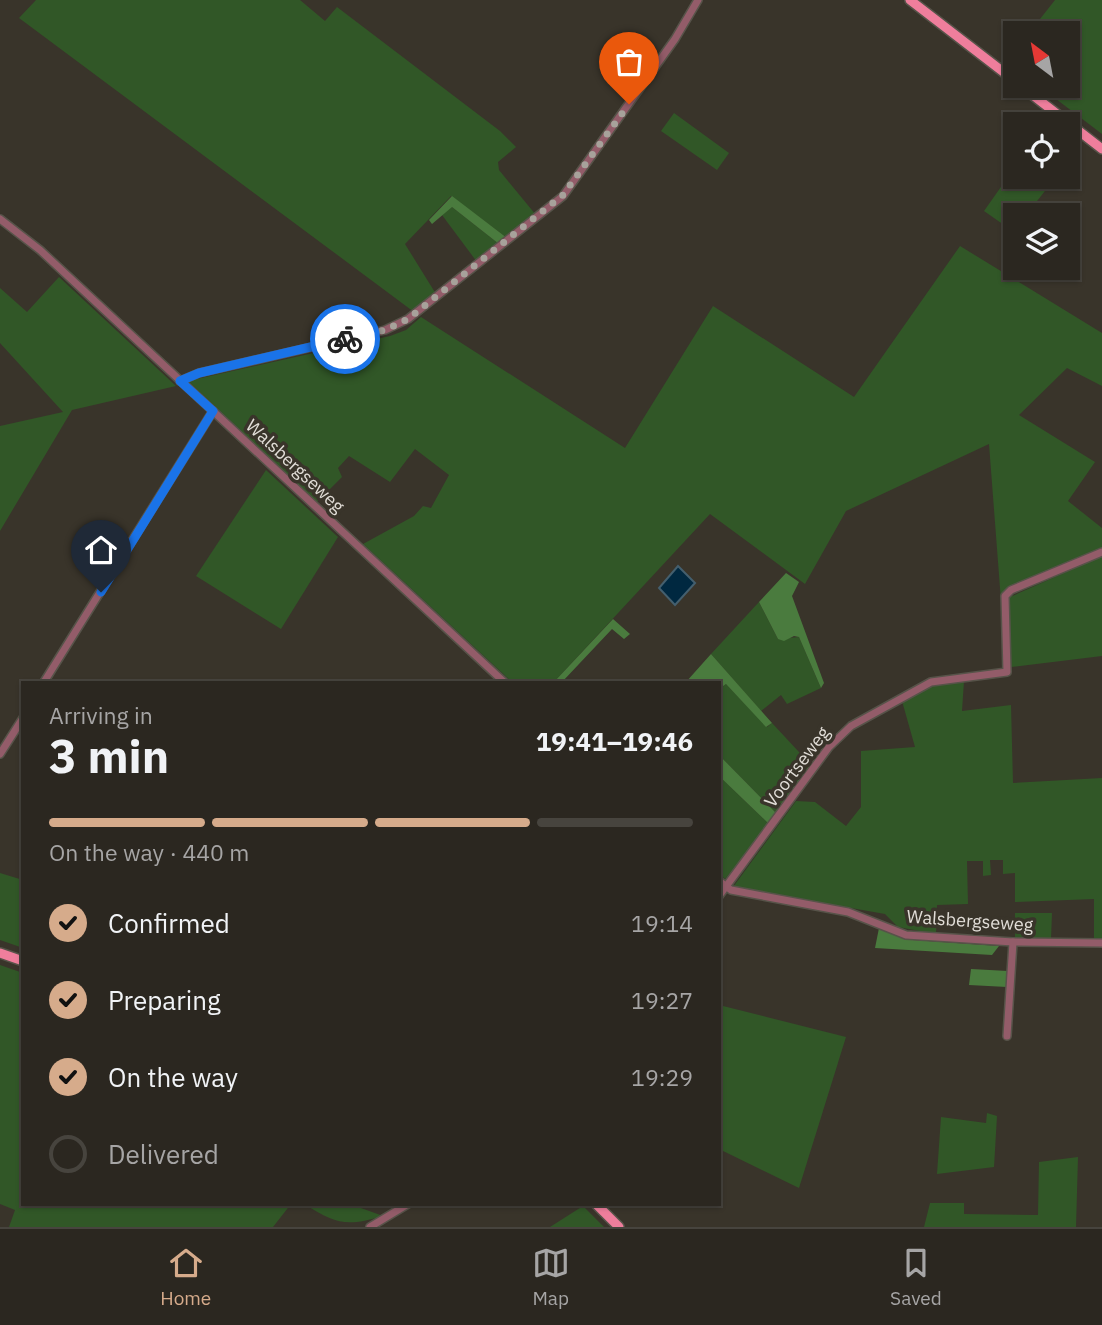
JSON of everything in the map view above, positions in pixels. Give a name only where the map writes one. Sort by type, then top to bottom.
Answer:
[{"type":"main road","points":[[910,0],[1003,72]]},
{"type":"main road","points":[[1036,98],[1102,149]]},
{"type":"main road","points":[[0,953],[21,960]]},
{"type":"main road","points":[[598,1206],[619,1227]]},
{"type":"street","points":[[180,381],[199,373],[385,330],[408,319],[563,195],[660,61],[698,0]]},
{"type":"street","name":"Walsbergseweg","points":[[0,219],[40,250],[503,681]]},
{"type":"street","points":[[45,681],[213,411]]},
{"type":"street","name":"Voortseweg","points":[[721,893],[829,747],[851,726],[931,682],[1007,672],[1005,596],[1011,590],[1102,552]]},
{"type":"street","points":[[0,754],[21,721]]},
{"type":"street","name":"Walsbergseweg","points":[[721,883],[726,887],[848,912],[906,935],[1013,942],[1102,943]]},
{"type":"street","points":[[1007,1036],[1013,942]]},
{"type":"street","points":[[370,1227],[405,1206]]},
{"type":"green space","points":[[36,0],[300,0],[325,21],[337,7],[500,131],[516,147],[498,162],[499,170],[536,215],[507,238],[451,196],[405,244],[436,294],[414,312],[19,18]]},
{"type":"green space","points":[[1055,0],[1102,0],[1102,134],[1080,117],[1080,112],[1073,112],[1055,98],[1080,98],[1080,21],[1038,21]]},
{"type":"green space","points":[[674,113],[729,153],[717,170],[661,131]]},
{"type":"green space","points":[[1003,184],[1003,189],[1047,189],[1035,203],[1003,203],[1003,224],[984,211]]},
{"type":"green space","points":[[452,196],[507,238],[499,244],[452,207],[432,224],[429,220]]},
{"type":"green space","points":[[450,207],[499,244],[477,262],[442,215]]},
{"type":"green space","points":[[960,246],[1003,272],[1003,280],[1015,280],[1102,333],[1102,386],[1067,368],[1019,415],[1095,462],[1068,501],[1102,528],[1102,549],[1003,596],[1001,601],[989,444],[846,511],[805,584],[710,514],[555,681],[511,681],[363,544],[414,516],[423,506],[431,508],[449,475],[415,449],[390,482],[349,456],[338,468],[342,477],[317,502],[188,381],[390,336],[406,330],[421,317],[625,448],[713,306],[854,397]]},
{"type":"green space","points":[[59,277],[176,386],[72,410],[0,531],[0,426],[63,412],[0,343],[0,288],[27,312]]},
{"type":"green space","points":[[266,470],[338,537],[281,629],[196,576]]},
{"type":"green space","points":[[1102,556],[1102,656],[1011,667],[1007,604],[1010,597]]},
{"type":"green space","points":[[786,573],[799,582],[792,596],[824,683],[821,688],[799,637],[794,636],[784,641],[778,639],[759,602]]},
{"type":"green space","points":[[759,602],[778,639],[799,637],[821,688],[787,704],[781,695],[761,711],[711,654]]},
{"type":"green space","points":[[613,619],[630,634],[624,639],[612,629],[563,681],[555,681]]},
{"type":"green space","points":[[711,654],[772,723],[766,727],[726,684],[721,688],[721,681],[687,681]]},
{"type":"green space","points":[[964,681],[962,711],[1011,705],[1013,783],[1102,778],[1102,939],[1094,939],[1094,899],[1015,902],[1015,873],[1003,874],[1003,860],[990,860],[991,875],[983,876],[983,861],[967,861],[968,904],[937,905],[936,934],[898,927],[885,914],[733,887],[796,801],[815,802],[846,826],[861,807],[861,751],[915,747],[902,701],[928,687]]},
{"type":"green space","points":[[726,684],[767,727],[772,723],[812,766],[777,814],[721,757],[721,688]]},
{"type":"green space","points":[[721,757],[777,814],[770,825],[721,778]]},
{"type":"green space","points":[[721,778],[770,825],[725,879],[721,876]]},
{"type":"green space","points":[[0,873],[21,879],[21,947],[0,940]]},
{"type":"green space","points":[[1015,913],[1052,913],[1051,939],[1015,938]]},
{"type":"green space","points":[[879,928],[913,940],[999,946],[992,955],[875,948]]},
{"type":"green space","points":[[0,965],[21,972],[21,1206],[289,1206],[273,1227],[9,1227],[15,1210],[0,1204]]},
{"type":"green space","points":[[971,969],[1008,971],[1007,987],[969,985]]},
{"type":"green space","points":[[721,1006],[846,1037],[799,1188],[721,1150]]},
{"type":"green space","points":[[987,1113],[997,1116],[994,1167],[937,1174],[941,1117],[986,1123]]},
{"type":"green space","points":[[1078,1157],[1076,1227],[924,1227],[930,1203],[964,1203],[964,1214],[1038,1215],[1039,1162]]},
{"type":"green space","points":[[308,1206],[356,1206],[383,1216],[360,1222],[342,1222]]},
{"type":"green space","points":[[583,1206],[604,1227],[550,1227]]},
{"type":"water","points":[[678,566],[695,583],[675,605],[659,588]]},
{"type":"way so far","points":[[345,339],[399,325],[563,195],[629,104]]},
{"type":"route","points":[[101,592],[213,411],[180,381],[199,373],[345,339]]}]
